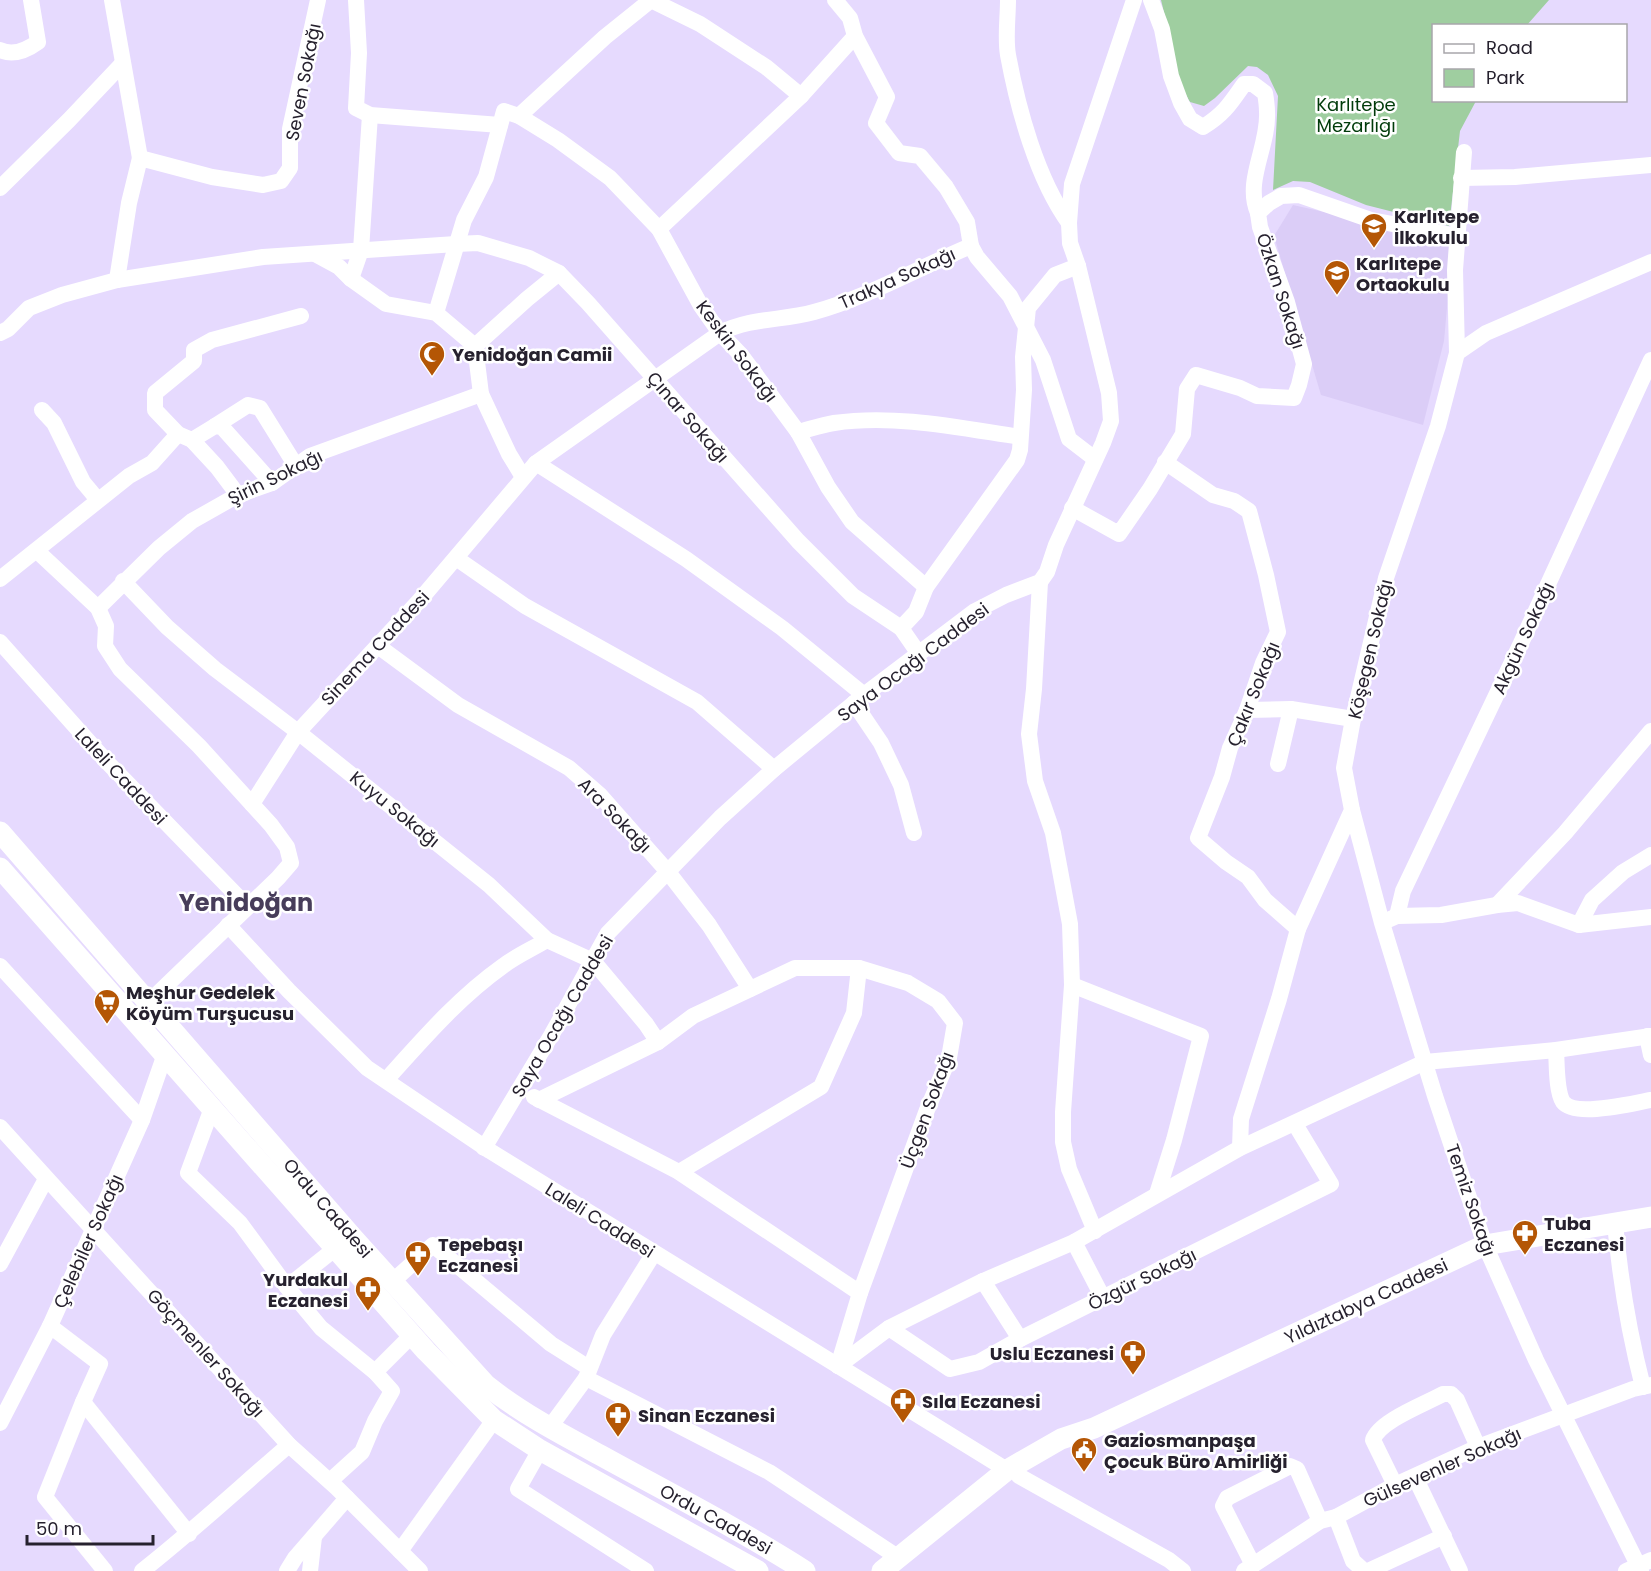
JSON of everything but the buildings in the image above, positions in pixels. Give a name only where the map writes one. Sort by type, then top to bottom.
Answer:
[{"type":"main road","name":"Ordu Caddesi","points":[[0,832],[393,1281],[409,1321],[448,1375],[494,1420],[540,1450],[758,1571]]},
{"type":"main road","name":"Ordu Caddesi","points":[[0,868],[336,1248],[409,1321],[467,1366],[502,1398],[805,1571]]},
{"type":"main road","points":[[121,1007],[149,1002]]},
{"type":"main road","name":"Yıldıztabya Caddesi","points":[[895,1567],[954,1524],[1013,1473],[1067,1450],[1095,1428],[1485,1245],[1651,1217]]},
{"type":"street","points":[[3,56],[28,49],[38,42],[31,0]]},
{"type":"street","points":[[112,0],[140,158],[129,203],[117,280]]},
{"type":"street","name":"Seven Sokağı","points":[[140,158],[212,177],[242,182],[263,185],[281,181],[290,168],[290,129],[318,0]]},
{"type":"street","points":[[356,0],[359,53],[356,108],[370,115],[507,118]]},
{"type":"street","points":[[436,313],[464,220],[486,177],[507,118],[651,0],[700,24],[766,67],[801,96]]},
{"type":"street","points":[[835,0],[850,18],[855,36],[887,97],[876,123],[899,153],[920,156],[946,187],[967,222],[971,246]]},
{"type":"street","points":[[1008,0],[1008,53],[1026,129],[1051,195],[1069,223]]},
{"type":"street","points":[[1095,1231],[1070,1169],[1063,1142],[1072,985],[1070,924],[1053,833],[1035,781],[1029,734],[1040,582],[1047,572],[1056,545],[1111,421],[1109,393],[1078,266],[1070,243],[1069,223],[1072,184],[1134,0]]},
{"type":"street","points":[[1151,0],[1162,29],[1172,76],[1181,103],[1190,119],[1203,127],[1215,120],[1227,110],[1244,84],[1252,84],[1265,93],[1268,113],[1254,185],[1253,202],[1258,213]]},
{"type":"street","points":[[659,229],[682,204],[801,96],[855,36]]},
{"type":"street","points":[[0,188],[122,64]]},
{"type":"street","points":[[351,279],[362,250],[370,115]]},
{"type":"street","name":"Keskin Sokağı","points":[[507,118],[558,140],[610,178],[659,229],[701,306],[720,333],[741,355],[798,432],[828,487],[852,522],[926,587]]},
{"type":"street","name":"Köşegen Sokağı","points":[[1352,810],[1344,768],[1353,719],[1386,578],[1437,426],[1457,353],[1457,236],[1464,152]]},
{"type":"street","points":[[1461,178],[1515,177],[1651,165]]},
{"type":"street","name":"Özkan Sokağı","points":[[1165,462],[1183,434],[1187,390],[1197,375],[1240,388],[1257,396],[1294,398],[1304,364],[1287,302],[1260,227],[1258,213],[1269,203],[1281,196],[1299,195],[1371,220],[1457,236]]},
{"type":"street","name":"Çınar Sokağı","points":[[0,333],[8,329],[29,308],[62,295],[117,280],[263,257],[478,243],[529,258],[559,273],[627,345],[654,380],[798,541],[853,596],[901,628]]},
{"type":"street","name":"Trakya Sokağı","points":[[720,333],[734,326],[775,317],[811,313],[842,303],[971,246],[977,257],[1010,296],[1043,360],[1069,440],[1095,459]]},
{"type":"street","points":[[315,254],[339,267],[351,279],[386,304],[436,313],[475,346],[481,394],[509,454],[523,477]]},
{"type":"street","points":[[1457,353],[1486,333],[1651,262]]},
{"type":"street","points":[[920,654],[901,628],[916,612],[926,587],[1017,460],[1020,450],[1024,390],[1023,357],[1028,308],[1055,275],[1078,266]]},
{"type":"street","points":[[475,346],[559,273]]},
{"type":"street","points":[[237,495],[217,467],[155,410],[155,393],[194,361],[194,350],[212,340],[241,330],[264,327],[301,316]]},
{"type":"street","name":"Sinema Caddesi","points":[[252,804],[298,732],[456,558],[536,463],[720,333]]},
{"type":"street","name":"Akgün Sokağı","points":[[1390,920],[1651,360]]},
{"type":"street","name":"Şirin Sokağı","points":[[98,608],[123,581],[192,521],[237,495],[272,483],[310,456],[481,394]]},
{"type":"street","points":[[0,579],[129,476],[152,463],[185,437],[214,426],[248,405],[260,408],[296,466]]},
{"type":"street","points":[[42,410],[54,423],[83,482],[98,500]]},
{"type":"street","points":[[798,432],[834,423],[885,420],[1020,437]]},
{"type":"street","points":[[214,426],[222,427],[272,483]]},
{"type":"street","points":[[1072,508],[1119,534],[1150,489],[1165,462]]},
{"type":"street","name":"Çakır Sokağı","points":[[1165,462],[1213,495],[1234,501],[1249,511],[1278,632],[1263,663],[1198,838],[1248,878],[1265,900],[1298,929]]},
{"type":"street","points":[[536,463],[686,559],[782,628],[859,699],[901,785],[914,834]]},
{"type":"street","points":[[37,551],[98,608],[106,626],[105,646],[120,669],[199,746],[252,804],[287,847],[291,863],[149,1002]]},
{"type":"street","points":[[456,558],[525,606],[697,702],[774,769]]},
{"type":"street","name":"Kuyu Sokağı","points":[[123,581],[167,627],[215,669],[298,732],[489,885],[547,940],[593,961],[646,1023],[658,1042]]},
{"type":"street","name":"Saya Ocağı Caddesi","points":[[484,1148],[608,933],[720,818],[774,769],[859,699],[975,611],[1006,595],[1040,582]]},
{"type":"street","name":"Laleli Caddesi","points":[[0,642],[107,762],[247,906]]},
{"type":"street","name":"Ara Sokağı","points":[[378,646],[458,705],[569,768],[600,795],[668,872],[709,925],[750,989]]},
{"type":"street","points":[[1278,764],[1291,709]]},
{"type":"street","points":[[1247,710],[1291,709],[1353,719]]},
{"type":"street","points":[[1497,905],[1565,833],[1651,731]]},
{"type":"street","points":[[1240,1148],[1241,1119],[1279,999],[1298,929],[1352,810]]},
{"type":"street","name":"Temiz Sokağı","points":[[1352,810],[1390,920],[1425,1062],[1485,1245],[1536,1360],[1639,1567]]},
{"type":"street","points":[[1579,925],[1592,900],[1623,872],[1651,855]]},
{"type":"street","points":[[1390,920],[1518,903],[1579,925],[1651,916]]},
{"type":"street","name":"Laleli Caddesi","points":[[228,925],[289,991],[367,1068],[484,1148],[1013,1473],[1169,1560],[1183,1571]]},
{"type":"street","points":[[386,1080],[433,1028],[483,981],[504,965],[547,940]]},
{"type":"street","points":[[0,966],[142,1120]]},
{"type":"street","name":"Üçgen Sokağı","points":[[539,1100],[658,1042],[693,1016],[795,968],[859,968],[908,983],[938,1001],[955,1023],[950,1059],[927,1110],[860,1293],[838,1366]]},
{"type":"street","points":[[679,1172],[821,1087],[854,1013],[859,968]]},
{"type":"street","points":[[1072,985],[1201,1036],[1158,1194]]},
{"type":"street","points":[[838,1366],[889,1328],[983,1281],[1074,1242],[1240,1148],[1425,1062],[1557,1050],[1649,1036],[1651,1055]]},
{"type":"street","points":[[1557,1050],[1559,1090],[1564,1102],[1572,1108],[1585,1110],[1651,1100]]},
{"type":"street","name":"Çelebiler Sokağı","points":[[0,1423],[50,1326],[142,1120],[165,1054]]},
{"type":"street","points":[[520,1089],[679,1172],[860,1293]]},
{"type":"street","points":[[212,1108],[189,1173],[240,1223],[287,1287],[321,1328],[375,1372],[392,1391],[375,1421],[362,1452],[330,1481]]},
{"type":"street","name":"Özgür Sokağı","points":[[889,1328],[950,1369],[979,1362],[1020,1339],[1331,1184],[1295,1124]]},
{"type":"street","name":"Göçmenler Sokağı","points":[[0,1127],[289,1445],[330,1481],[418,1570]]},
{"type":"street","points":[[0,1264],[46,1179]]},
{"type":"street","points":[[1615,1223],[1622,1286],[1632,1344],[1647,1386]]},
{"type":"street","points":[[1074,1242],[1104,1298]]},
{"type":"street","points":[[393,1281],[433,1245],[587,1373],[770,1472],[895,1567]]},
{"type":"street","points":[[287,1287],[336,1248]]},
{"type":"street","points":[[550,1427],[587,1373],[603,1335],[654,1253]]},
{"type":"street","points":[[983,1281],[1020,1339]]},
{"type":"street","points":[[375,1372],[409,1321]]},
{"type":"street","points":[[50,1326],[100,1364],[82,1402],[45,1497],[105,1571]]},
{"type":"street","name":"Gülsevenler Sokağı","points":[[1249,1568],[1328,1519],[1395,1485],[1479,1447],[1633,1389],[1647,1386]]},
{"type":"street","points":[[1395,1485],[1373,1440],[1376,1432],[1386,1424],[1443,1394],[1451,1394],[1456,1400],[1479,1447]]},
{"type":"street","points":[[82,1402],[189,1534]]},
{"type":"street","points":[[400,1551],[494,1420]]},
{"type":"street","points":[[142,1571],[189,1534],[223,1501],[289,1445]]},
{"type":"street","points":[[540,1450],[518,1489],[646,1571]]},
{"type":"street","points":[[1249,1568],[1223,1506],[1227,1498],[1290,1466],[1297,1469],[1353,1561],[1366,1571],[1444,1536]]},
{"type":"street","points":[[1415,1477],[1460,1571]]},
{"type":"street","points":[[287,1571],[295,1558],[347,1498]]},
{"type":"street","points":[[310,1571],[314,1537]]},
{"type":"shaded area","points":[[1293,205],[1453,241],[1444,341],[1423,425],[1321,395],[1274,236]]},
{"type":"green space","name":"Karlıtepe Mezarlığı","points":[[1161,0],[1549,0],[1528,24],[1432,24],[1432,102],[1475,102],[1460,131],[1449,226],[1366,205],[1310,182],[1293,181],[1273,190],[1278,96],[1268,75],[1257,67],[1248,66],[1204,106],[1190,102],[1178,81]]},
{"type":"place","name":"Karlıtepe İlkokulu","points":[[1374,249]]},
{"type":"place","name":"Karlıtepe Ortaokulu","points":[[1337,296]]},
{"type":"place","name":"Yenidoğan Camii","points":[[432,377]]},
{"type":"place","name":"Meşhur Gedelek Köyüm Turşucusu","points":[[107,1025]]},
{"type":"place","name":"Tuba Eczanesi","points":[[1525,1256]]},
{"type":"place","name":"Tepebaşı Eczanesi","points":[[418,1277]]},
{"type":"place","name":"Yurdakul Eczanesi","points":[[368,1312]]},
{"type":"place","name":"Uslu Eczanesi","points":[[1133,1376]]},
{"type":"place","name":"Sıla Eczanesi","points":[[903,1424]]},
{"type":"place","name":"Sinan Eczanesi","points":[[618,1438]]},
{"type":"place","name":"Gaziosmanpaşa Çocuk Büro Amirliği","points":[[1084,1473]]},
{"type":"district","name":"Yenidoğan","points":[[246,902]]}]
